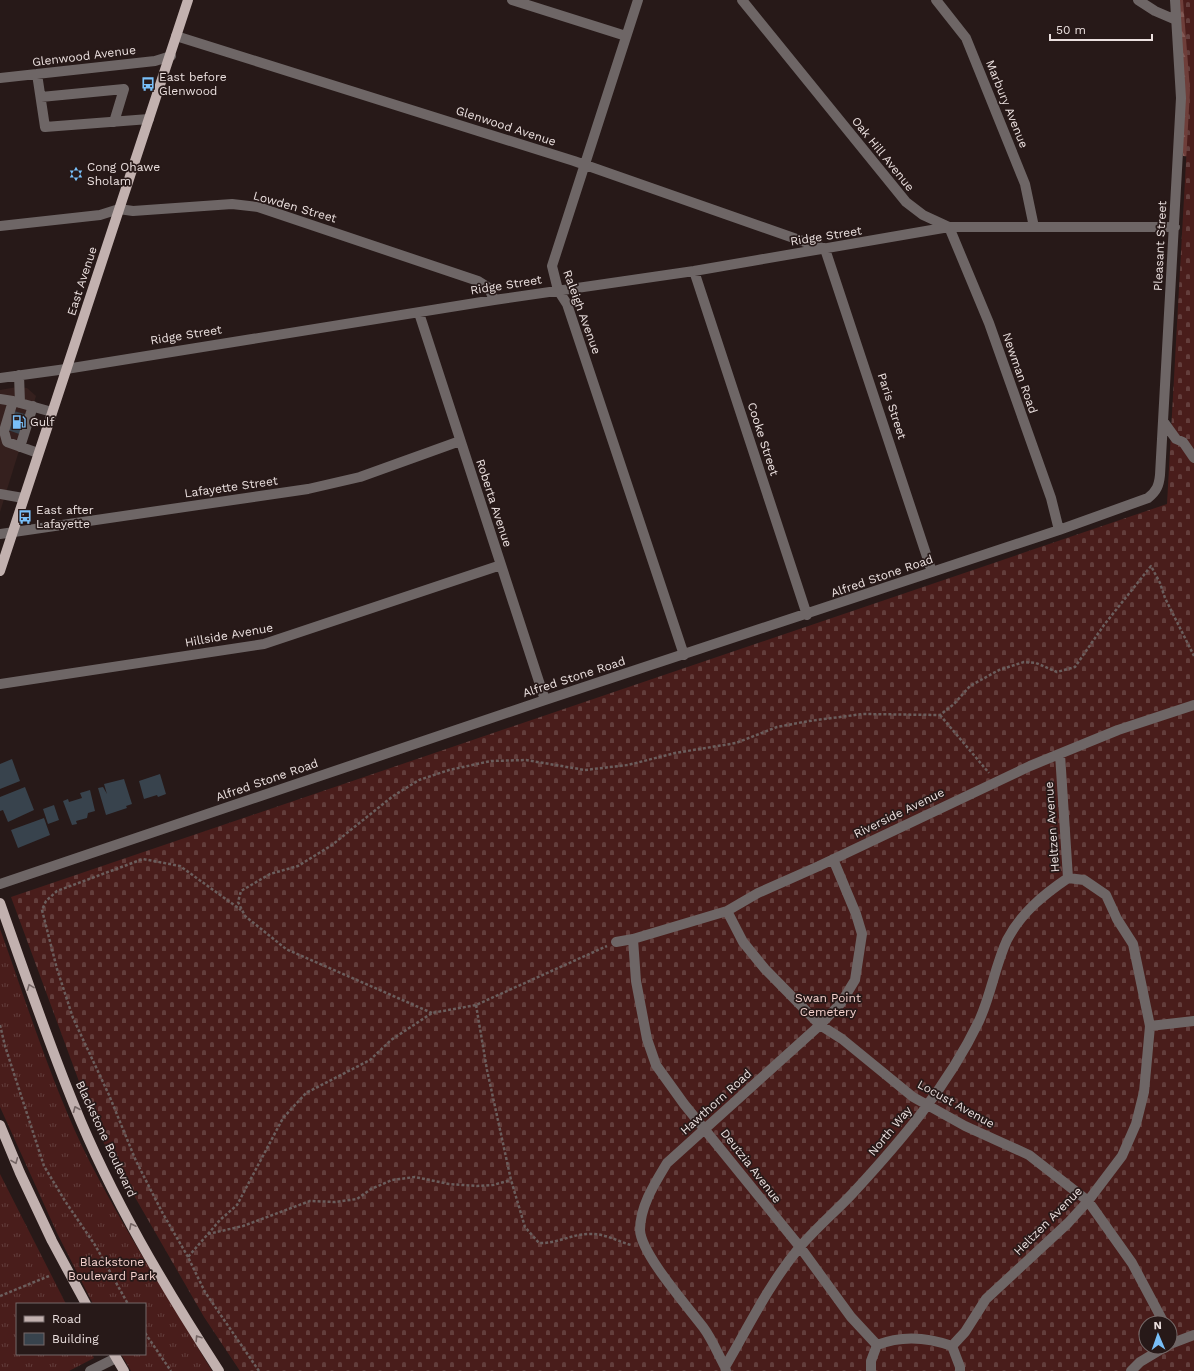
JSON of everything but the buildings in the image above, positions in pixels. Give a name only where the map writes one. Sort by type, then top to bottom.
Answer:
[{"type":"main road","name":"East Avenue","points":[[0,571],[188,0]]},
{"type":"main road","name":"Blackstone Boulevard","points":[[0,903],[74,1105],[98,1159],[162,1282],[219,1371]]},
{"type":"main road","points":[[0,1125],[20,1173],[52,1241],[85,1303]]},
{"type":"main road","points":[[115,1356],[124,1371]]},
{"type":"street","points":[[512,0],[626,36]]},
{"type":"street","name":"Raleigh Avenue","points":[[638,0],[552,266],[558,290],[567,304],[684,655]]},
{"type":"street","name":"Oak Hill Avenue","points":[[742,0],[906,202],[923,215],[949,227],[1175,227]]},
{"type":"street","name":"Marbury Avenue","points":[[936,0],[966,38],[1025,184],[1034,227]]},
{"type":"street","points":[[1138,0],[1155,11],[1176,20]]},
{"type":"street","name":"Pleasant Street","points":[[1155,492],[1159,485],[1160,475],[1175,227],[1180,98],[1175,0]]},
{"type":"street","name":"Glenwood Avenue","points":[[176,36],[585,165],[825,249]]},
{"type":"street","name":"Glenwood Avenue","points":[[0,78],[154,61],[170,56]]},
{"type":"street","points":[[37,74],[45,127],[149,119]]},
{"type":"street","points":[[41,97],[124,89],[114,122]]},
{"type":"street","name":"Lowden Street","points":[[0,226],[100,215],[119,210],[133,211],[232,204],[258,207],[478,280],[489,288],[494,300]]},
{"type":"street","name":"Ridge Street","points":[[0,378],[66,369],[558,290],[694,271],[949,227]]},
{"type":"street","name":"Newman Road","points":[[949,227],[989,323],[1051,498],[1059,530]]},
{"type":"street","name":"Paris Street","points":[[825,249],[932,572]]},
{"type":"street","name":"Cooke Street","points":[[694,271],[807,615]]},
{"type":"street","name":"Roberta Avenue","points":[[419,313],[545,700]]},
{"type":"street","points":[[19,375],[17,402],[4,431],[7,442],[38,453]]},
{"type":"street","points":[[0,399],[33,406],[52,412]]},
{"type":"street","points":[[20,447],[33,406]]},
{"type":"street","points":[[1164,421],[1176,439],[1183,442],[1194,458]]},
{"type":"street","name":"Lafayette Street","points":[[0,534],[308,490],[360,476],[460,441]]},
{"type":"street","name":"Alfred Stone Road","points":[[0,884],[545,700],[807,615],[1059,530],[1140,502],[1155,492]]},
{"type":"street","points":[[0,494],[23,498]]},
{"type":"street","name":"Hillside Avenue","points":[[0,684],[264,644],[501,565]]},
{"type":"street","name":"Riverside Avenue","points":[[616,942],[633,939],[728,911],[758,892],[834,859],[996,781],[1118,730],[1194,705]]},
{"type":"street","name":"Heltzen Avenue","points":[[952,1346],[965,1332],[986,1299],[1068,1222],[1088,1201],[1122,1156],[1136,1124],[1144,1092],[1150,1026],[1132,944],[1117,919],[1106,895],[1084,880],[1068,878],[1060,754]]},
{"type":"street","name":"Hawthorn Road","points":[[726,1369],[704,1328],[668,1283],[646,1246],[640,1231],[643,1213],[652,1188],[667,1163],[820,1024],[841,1003],[855,980],[862,934],[856,914],[834,859]]},
{"type":"street","name":"North Way","points":[[726,1369],[760,1304],[800,1247],[882,1161],[928,1106],[953,1070],[980,1020],[1007,941],[1024,914],[1046,893],[1068,878]]},
{"type":"street","name":"Locust Avenue","points":[[728,911],[743,942],[760,964],[820,1024],[842,1039],[889,1078],[928,1106],[965,1126],[1029,1155],[1088,1201],[1132,1263],[1160,1315]]},
{"type":"street","name":"Deutzia Avenue","points":[[633,939],[636,981],[647,1039],[656,1065],[684,1104],[706,1129],[768,1210],[800,1247],[851,1317],[877,1345]]},
{"type":"street","points":[[1150,1026],[1194,1021]]},
{"type":"street","points":[[1178,1339],[1194,1335]]},
{"type":"street","points":[[871,1371],[871,1361],[877,1345],[889,1340],[911,1338],[932,1339],[952,1346],[960,1367],[960,1371]]},
{"type":"street","points":[[1131,1371],[1150,1355]]},
{"type":"street","points":[[90,1371],[115,1356]]},
{"type":"path","points":[[432,1013],[286,949],[245,916],[238,902],[241,891],[270,874],[298,866],[332,845],[394,796],[419,780],[449,770],[491,761],[526,760],[585,770],[628,765],[675,754],[736,743],[777,727],[809,721],[863,714],[940,715],[954,704],[970,686],[999,670],[1024,662],[1036,662],[1057,672],[1075,667],[1104,625],[1151,566],[1194,656]]},
{"type":"path","points":[[940,715],[996,781]]},
{"type":"path","points":[[242,910],[180,866],[143,860],[57,891],[46,901],[42,910],[57,969],[73,1018],[109,1095],[136,1161],[162,1212],[188,1257],[205,1292],[259,1371]]},
{"type":"path","points":[[188,1257],[220,1220],[237,1205],[283,1118],[306,1093],[370,1060],[391,1040],[432,1013],[476,1005],[616,942]]},
{"type":"path","points":[[476,1005],[487,1070],[511,1180],[525,1227],[539,1243],[546,1244],[587,1234],[611,1237],[636,1246],[646,1246]]},
{"type":"path","points":[[0,1025],[5,1046],[44,1166],[65,1202],[95,1245],[127,1303]]},
{"type":"path","points":[[208,1234],[243,1226],[310,1201],[335,1202],[357,1198],[371,1189],[392,1180],[415,1177],[449,1184],[476,1186],[493,1185],[511,1180]]},
{"type":"path","points":[[0,1296],[49,1276]]},
{"type":"path","points":[[146,1334],[171,1371]]},
{"type":"shaded area","points":[[17,387],[27,388],[36,396],[0,512],[0,390]]},
{"type":"green space","points":[[1179,0],[1194,0],[1194,157],[1183,156]]},
{"type":"green space","name":"Swan Point Cemetery","points":[[1183,0],[1194,0],[1194,1371],[240,1371],[204,1317],[98,1133],[11,897],[1167,504],[1190,90]]},
{"type":"green space","name":"Blackstone Boulevard Park","points":[[0,929],[48,1066],[82,1146],[128,1232],[212,1371],[131,1371],[122,1355],[146,1355],[146,1303],[92,1303],[57,1233],[0,1107]]},
{"type":"green space","points":[[0,1174],[65,1303],[16,1303],[16,1355],[92,1355],[94,1358],[69,1371],[0,1371]]},
{"type":"tunnel","points":[[11,419],[25,425]]},
{"type":"place","name":"East before Glenwood","points":[[148,84]]},
{"type":"place","name":"Cong Ohawe Sholam","points":[[76,174]]},
{"type":"place","name":"Gulf","points":[[19,422]]},
{"type":"place","name":"East after Lafayette","points":[[25,517]]}]
